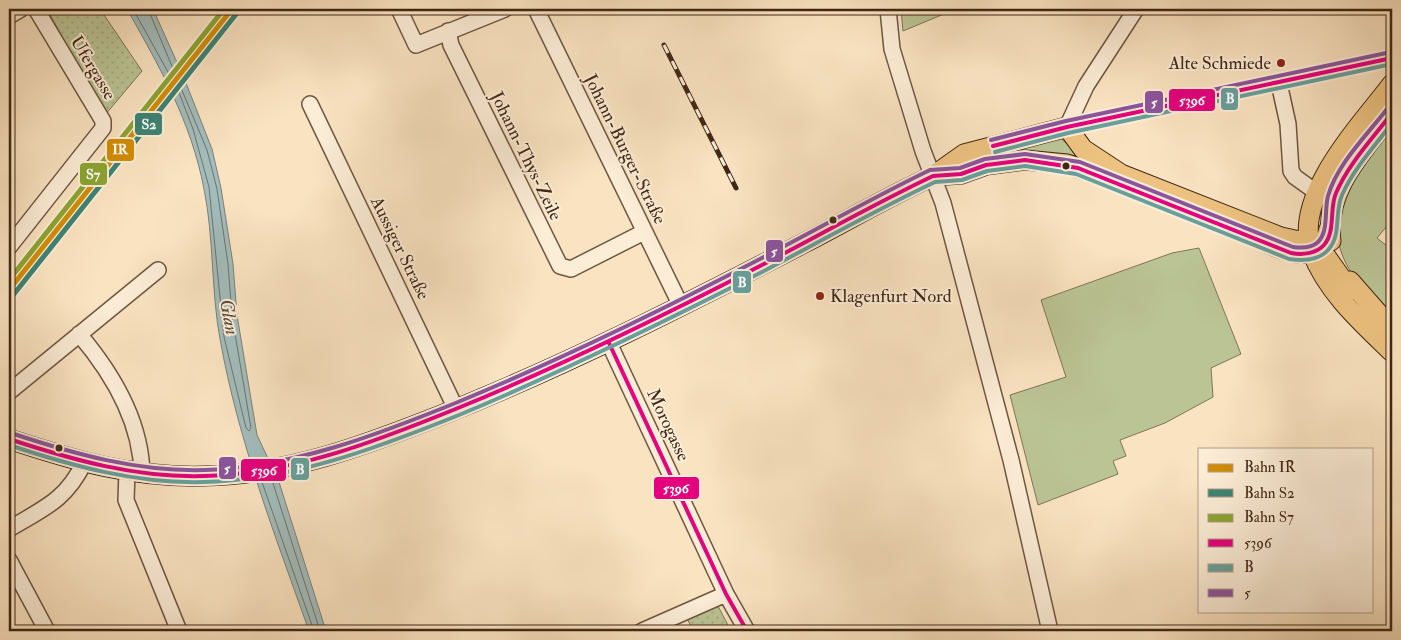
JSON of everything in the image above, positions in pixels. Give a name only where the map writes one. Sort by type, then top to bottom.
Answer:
[{"type":"main road","points":[[1392,84],[1330,166],[1316,192],[1309,220],[1343,301],[1392,352]]},
{"type":"main road","points":[[933,176],[961,174],[1004,162],[1025,160],[1067,164],[1116,181],[1291,253],[1300,255],[1320,245],[1336,194],[1346,175],[1392,113]]},
{"type":"main road","points":[[9,439],[84,463],[135,473],[203,476],[238,474],[290,466],[358,447],[456,409],[609,343],[933,176],[955,158],[1067,127],[1083,149],[1122,174],[1280,237],[1320,245],[1335,254],[1356,290],[1392,329]]},
{"type":"street","points":[[9,16],[21,9]]},
{"type":"street","name":"Ufergasse","points":[[9,246],[103,128],[103,121],[36,9]]},
{"type":"street","points":[[399,9],[416,45],[505,9]]},
{"type":"street","name":"Johann-Burger-Straße","points":[[536,9],[681,306]]},
{"type":"street","points":[[888,9],[892,49],[942,203],[1011,460],[1050,631]]},
{"type":"street","points":[[1067,127],[1086,86],[1136,9]]},
{"type":"street","name":"Johann-Thys-Zeile","points":[[448,31],[451,45],[560,266],[571,268],[644,232]]},
{"type":"street","points":[[1067,127],[1392,58]]},
{"type":"street","points":[[1279,82],[1288,124],[1291,171],[1295,177],[1316,192]]},
{"type":"street","name":"Aussiger Straße","points":[[310,104],[456,409]]},
{"type":"street","points":[[9,392],[158,270]]},
{"type":"street","points":[[79,334],[102,363],[131,417],[141,457],[126,500],[179,631]]},
{"type":"street","name":"Morogasse","points":[[609,343],[726,594],[746,631]]},
{"type":"street","points":[[9,529],[60,498],[72,484],[84,463]]},
{"type":"street","points":[[9,560],[47,631]]},
{"type":"street","points":[[642,631],[726,594]]},
{"type":"green space","points":[[47,9],[100,9],[142,71],[105,115]]},
{"type":"green space","points":[[901,9],[956,9],[903,31]]},
{"type":"green space","points":[[1392,124],[1392,220],[1377,238],[1392,250],[1392,320],[1352,274],[1340,247],[1338,228],[1340,209],[1347,191],[1368,156]]},
{"type":"green space","points":[[1059,137],[1087,161],[962,163]]},
{"type":"green space","points":[[1199,248],[1241,354],[1211,368],[1213,397],[1165,423],[1120,440],[1126,456],[1113,461],[1118,474],[1038,505],[1010,395],[1066,377],[1041,300],[1172,253]]},
{"type":"green space","points":[[718,606],[731,631],[716,631],[713,626],[703,631],[694,631],[687,619]]},
{"type":"water","name":"Glan","points":[[127,9],[153,9],[184,78],[212,149],[221,188],[233,264],[237,315],[257,435],[279,482],[326,631],[309,631],[258,487],[237,414],[217,320],[204,189],[191,140],[173,96]]},
{"type":"railway","points":[[664,45],[736,188]]},
{"type":"rail line","name":"S7","points":[[9,280],[224,9]]},
{"type":"rail line","name":"IR","points":[[9,290],[232,9]]},
{"type":"rail line","name":"S2","points":[[14,294],[237,13]]},
{"type":"transit line","name":"5","points":[[991,140],[1066,121],[1391,52]]},
{"type":"transit line","name":"5396","points":[[993,146],[1067,127],[1392,58]]},
{"type":"transit line","name":"B","points":[[995,152],[1068,133],[1392,64]]},
{"type":"transit line","name":"5","points":[[11,433],[58,448],[107,460],[131,465],[180,470],[238,468],[303,456],[397,426],[496,386],[647,316],[930,170],[960,168],[985,159],[1025,154],[1080,162],[1293,247],[1310,246],[1316,244],[1324,232],[1328,196],[1338,173],[1353,150],[1387,109]]},
{"type":"transit line","name":"5396","points":[[9,439],[105,466],[129,471],[179,476],[237,474],[270,469],[334,454],[427,420],[573,358],[723,285],[933,176],[961,174],[986,165],[1025,160],[1078,168],[1291,253],[1309,253],[1321,248],[1328,239],[1334,199],[1341,182],[1354,161],[1392,113]]},
{"type":"transit line","name":"B","points":[[9,445],[105,472],[154,480],[179,482],[237,480],[302,469],[397,439],[497,399],[724,291],[935,182],[962,180],[987,171],[1025,166],[1076,174],[1289,259],[1304,260],[1315,258],[1324,254],[1335,238],[1338,209],[1347,185],[1392,123]]},
{"type":"transit line","name":"5396","points":[[609,343],[726,594],[747,631]]},
{"type":"place","name":"Alte Schmiede","points":[[1281,63]]},
{"type":"place","name":"Klagenfurt Nord","points":[[820,296]]}]
